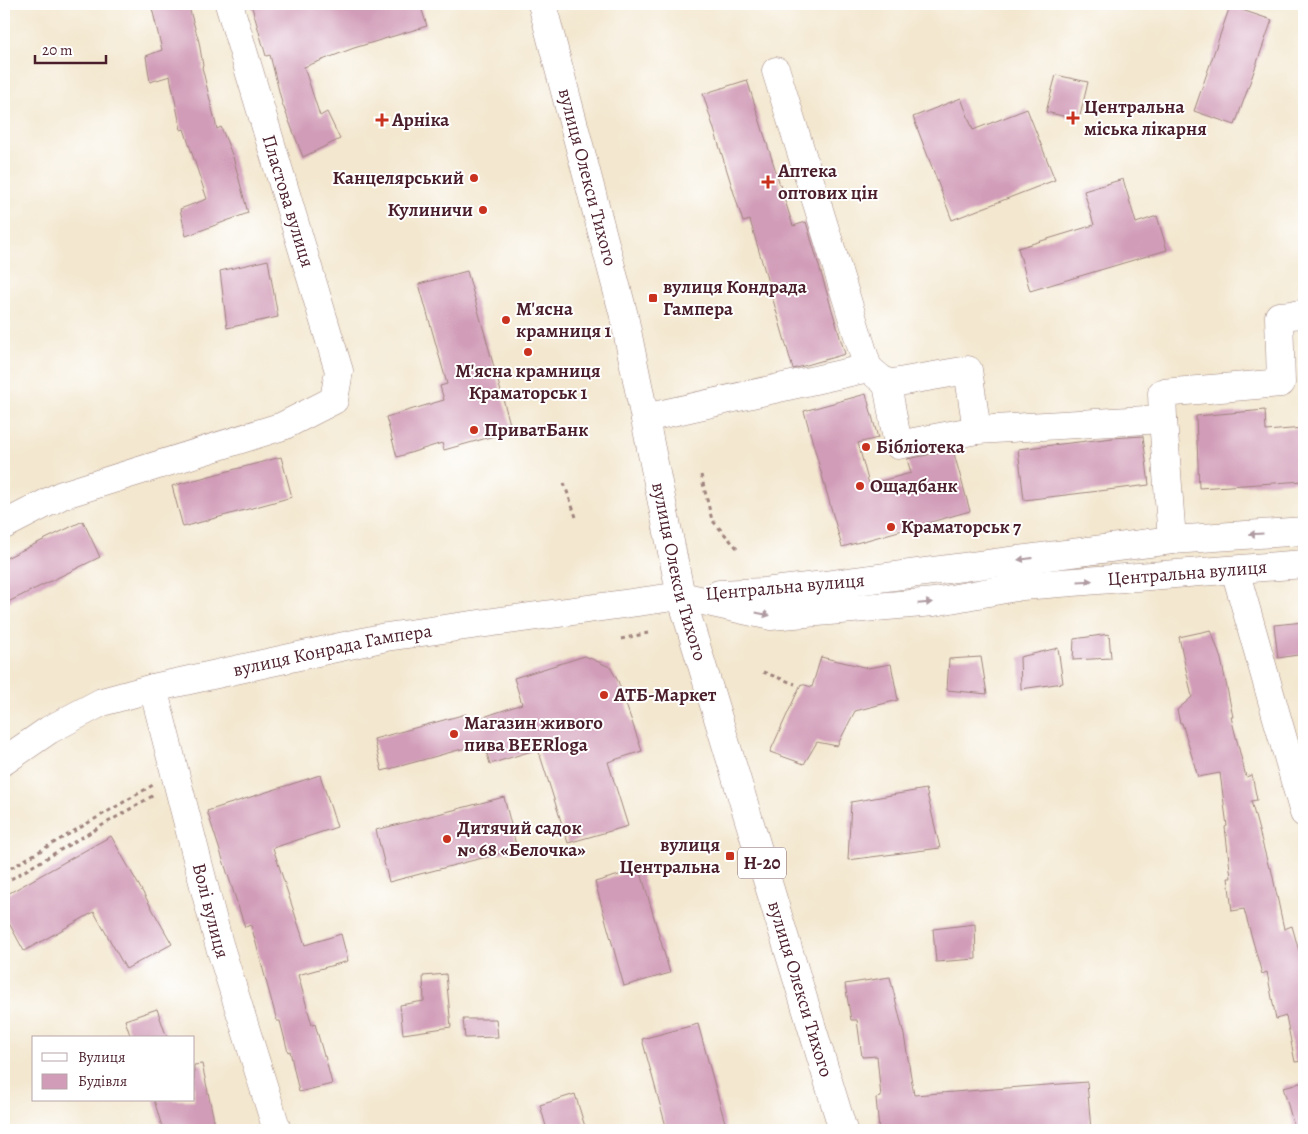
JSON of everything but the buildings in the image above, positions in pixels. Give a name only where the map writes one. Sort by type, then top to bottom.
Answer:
[{"type":"street","name":"Пластова вулиця","points":[[4,525],[62,495],[283,426],[334,400],[339,371],[229,4]]},
{"type":"street","name":"вулиця Олекси Тихого","points":[[542,4],[624,316],[681,596],[842,1130]]},
{"type":"street","points":[[776,71],[878,376],[898,445],[978,430],[1163,419]]},
{"type":"street","points":[[1172,540],[1162,393],[1281,383],[1279,316],[1304,314]]},
{"type":"street","points":[[644,418],[878,376],[968,370],[978,430]]},
{"type":"street","name":"Центральна вулиця","points":[[681,596],[763,592],[1172,540],[1304,531]]},
{"type":"street","name":"Центральна вулиця","points":[[681,596],[771,616],[934,602],[1022,586],[1304,564]]},
{"type":"street","points":[[1235,570],[1304,814]]},
{"type":"street","name":"вулиця Конрада Гампера","points":[[4,762],[49,730],[102,702],[153,688],[386,637],[681,596]]},
{"type":"street","name":"Волі вулиця","points":[[153,688],[219,944],[276,1130]]},
{"type":"path","points":[[701,475],[712,520],[737,548]]},
{"type":"path","points":[[564,484],[576,517]]},
{"type":"path","points":[[621,639],[648,633]]},
{"type":"path","points":[[763,672],[795,684]]},
{"type":"path","points":[[4,872],[176,777]]},
{"type":"path","points":[[4,883],[176,777]]},
{"type":"place","name":"Центральна міська лікарня","points":[[1073,118]]},
{"type":"place","name":"Арніка","points":[[382,120]]},
{"type":"place","name":"Канцелярський","points":[[474,178]]},
{"type":"place","name":"Аптека оптових цін","points":[[768,182]]},
{"type":"place","name":"Кулиничи","points":[[483,210]]},
{"type":"place","name":"вулиця Кондрада Гампера","points":[[653,298]]},
{"type":"place","name":"М'ясна крамниця 1","points":[[506,320]]},
{"type":"place","name":"М'ясна крамниця Краматорськ 1","points":[[528,352]]},
{"type":"place","name":"ПриватБанк","points":[[474,430]]},
{"type":"place","name":"Бібліотека","points":[[866,447]]},
{"type":"place","name":"Ощадбанк","points":[[860,486]]},
{"type":"place","name":"Краматорськ 7","points":[[891,527]]},
{"type":"place","name":"АТБ-Маркет","points":[[604,695]]},
{"type":"place","name":"Магазин живого пива BEERloga","points":[[454,734]]},
{"type":"place","name":"Дитячий садок № 68 «Белочка»","points":[[447,839]]},
{"type":"place","name":"вулиця Центральна","points":[[730,856]]}]
